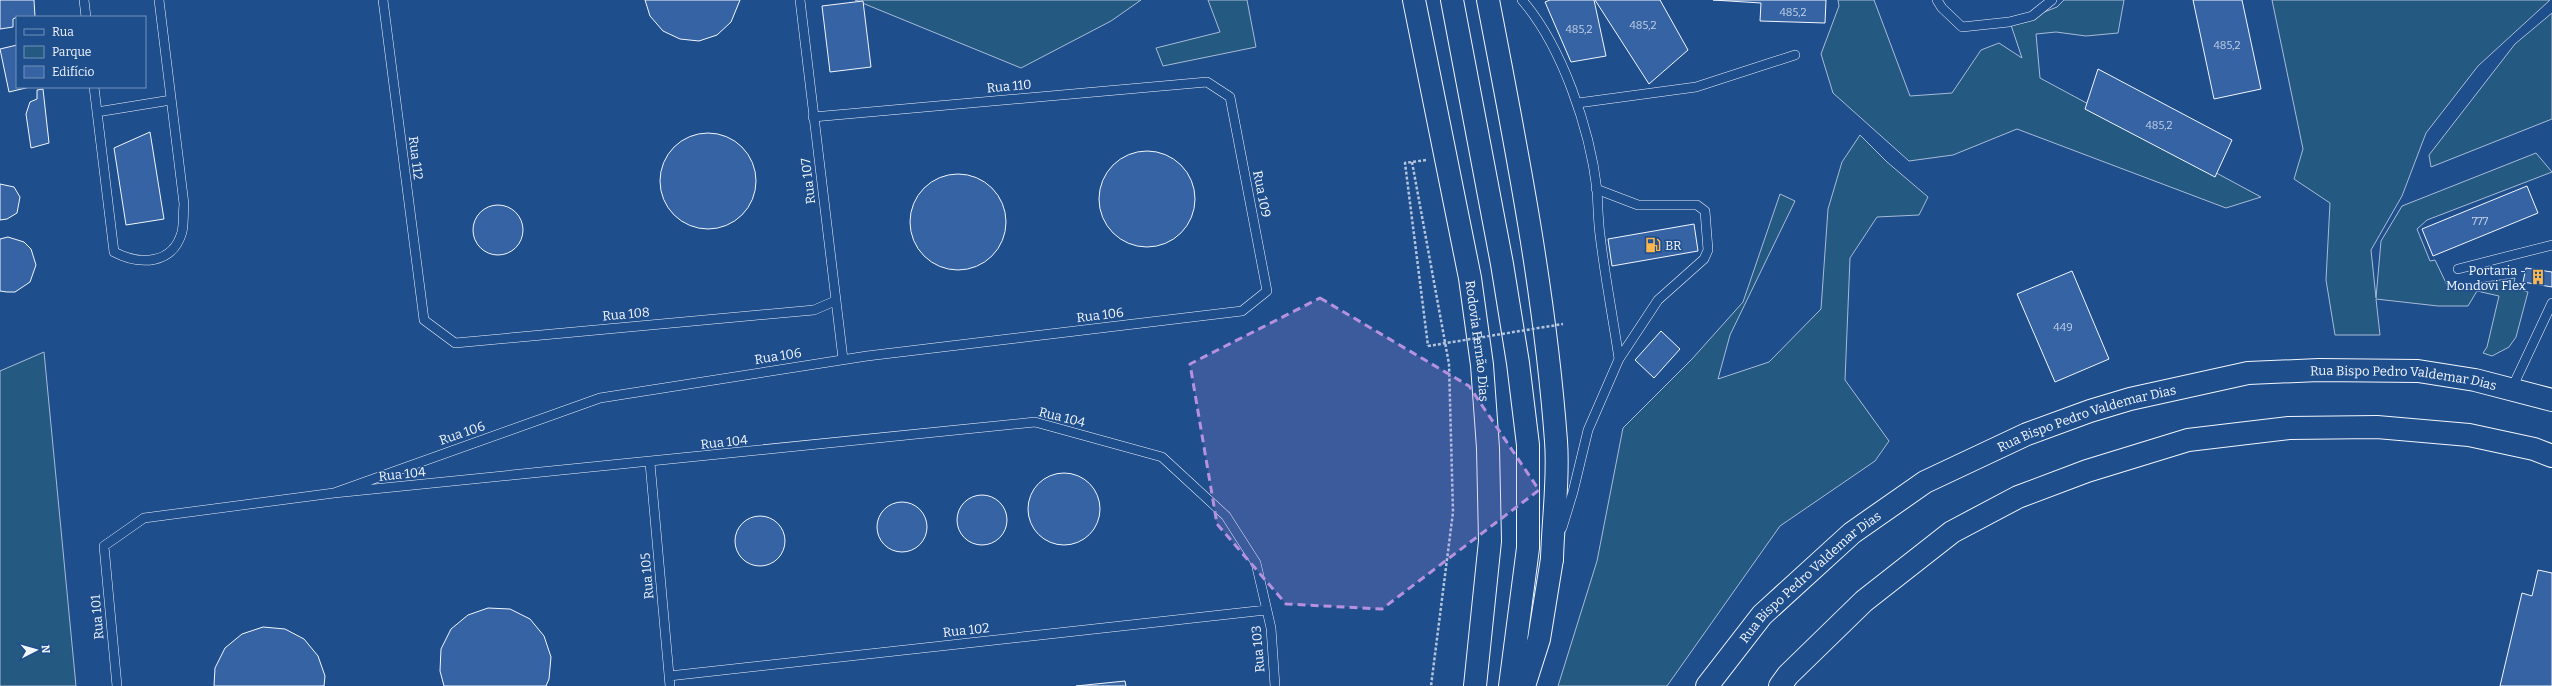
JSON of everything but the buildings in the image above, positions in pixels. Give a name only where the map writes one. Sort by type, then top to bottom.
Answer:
[{"type":"main road","name":"Rodovia Fernão Dias","points":[[1414,0],[1470,278],[1482,365],[1488,448],[1490,541],[1475,686]]},
{"type":"main road","points":[[1452,0],[1503,272],[1518,363],[1528,445],[1528,548],[1510,686]]},
{"type":"main road","points":[[1488,0],[1528,213],[1541,305],[1556,442],[1552,558],[1539,639],[1524,686]]},
{"type":"main road","name":"Rua Bispo Pedro Valdemar Dias","points":[[1707,686],[1762,615],[1852,533],[1925,482],[2027,434],[2130,399],[2248,373],[2360,370],[2418,372],[2512,388],[2552,400]]},
{"type":"main road","points":[[1780,686],[1788,675],[1864,601],[1952,532],[2018,497],[2087,471],[2188,440],[2289,428],[2377,428],[2469,435],[2534,450],[2552,456]]},
{"type":"lane","points":[[84,0],[86,16]]},
{"type":"lane","points":[[94,88],[114,252],[127,259],[154,260],[173,250],[182,231],[184,204],[159,0]]},
{"type":"lane","name":"Rua 112","points":[[383,0],[424,320]]},
{"type":"lane","name":"Rua 107","points":[[800,0],[843,359]]},
{"type":"lane","points":[[1522,0],[1532,12],[1547,39],[1578,103],[1596,189],[1600,235],[1619,359]]},
{"type":"lane","points":[[1937,0],[1942,8],[1962,27],[2009,22],[2032,16],[2052,0]]},
{"type":"lane","points":[[1578,103],[1696,88],[1795,55]]},
{"type":"lane","name":"Rua 110","points":[[813,117],[1207,82]]},
{"type":"lane","name":"Rua 109","points":[[1207,82],[1230,97],[1267,292],[1242,311]]},
{"type":"lane","points":[[97,112],[171,100]]},
{"type":"lane","points":[[1552,558],[1573,492],[1588,430],[1619,359],[1658,300],[1704,259],[1708,250],[1705,211],[1697,205],[1638,205],[1596,189]]},
{"type":"lane","points":[[2458,269],[2552,245]]},
{"type":"lane","name":"Rua 108","points":[[424,320],[455,343],[814,310],[835,301]]},
{"type":"lane","points":[[2512,388],[2552,303]]},
{"type":"lane","name":"Rua 106","points":[[334,493],[600,398],[843,359],[1242,311]]},
{"type":"lane","name":"Rua 104","points":[[104,546],[144,518],[334,493],[650,463],[1035,422],[1162,457],[1226,516],[1256,564],[1266,610]]},
{"type":"lane","name":"Rua 105","points":[[650,463],[670,686]]},
{"type":"lane","name":"Rua 101","points":[[104,546],[116,686]]},
{"type":"lane","name":"Rua 102","points":[[669,676],[1266,610]]},
{"type":"lane","name":"Rua 103","points":[[1266,610],[1271,628],[1274,686]]},
{"type":"path","points":[[1412,162],[1449,364],[1453,512],[1431,686]]},
{"type":"path","points":[[1404,163],[1428,346],[1563,324]]},
{"type":"highlighted area","points":[[1320,298],[1469,386],[1539,490],[1382,609],[1286,604],[1217,524],[1190,364]]},
{"type":"green space","points":[[855,0],[1141,0],[1111,21],[1021,68]]},
{"type":"green space","points":[[1208,0],[1247,0],[1256,47],[1163,66],[1156,48],[1220,32]]},
{"type":"green space","points":[[1838,0],[1874,0],[1910,96],[1952,93],[1981,50],[1999,43],[2022,58],[2011,25],[2057,7],[2064,0],[2124,0],[2118,33],[2086,36],[2056,32],[2036,34],[2040,78],[2261,197],[2226,208],[2017,129],[1953,155],[1909,161],[1833,93],[1821,54],[1839,6]]},
{"type":"green space","points":[[2272,0],[2550,0],[2478,66],[2426,133],[2402,196],[2371,250],[2376,298],[2381,241],[2402,206],[2536,153],[2552,172],[2427,220],[2417,229],[2430,261],[2435,260],[2448,287],[2515,278],[2513,288],[2528,292],[2516,337],[2509,347],[2492,356],[2483,353],[2487,347],[2499,296],[2477,291],[2468,306],[2438,306],[2376,299],[2380,335],[2335,335],[2326,280],[2330,203],[2294,179],[2303,149]]},
{"type":"green space","points":[[2552,13],[2552,119],[2431,167],[2429,155],[2515,44]]},
{"type":"green space","points":[[1860,135],[1887,162],[1928,197],[1919,215],[1877,217],[1850,258],[1845,380],[1889,441],[1875,461],[1780,526],[1667,686],[1558,686],[1597,561],[1623,428],[1692,359],[1743,302],[1780,194],[1795,201],[1730,335],[1718,379],[1769,362],[1821,309],[1828,209],[1842,162]]},
{"type":"green space","points":[[44,352],[76,686],[0,686],[0,371]]},
{"type":"place","name":"BR","points":[[1653,245]]},
{"type":"place","name":"Portaria - Mondovi Flex","points":[[2538,277]]}]
